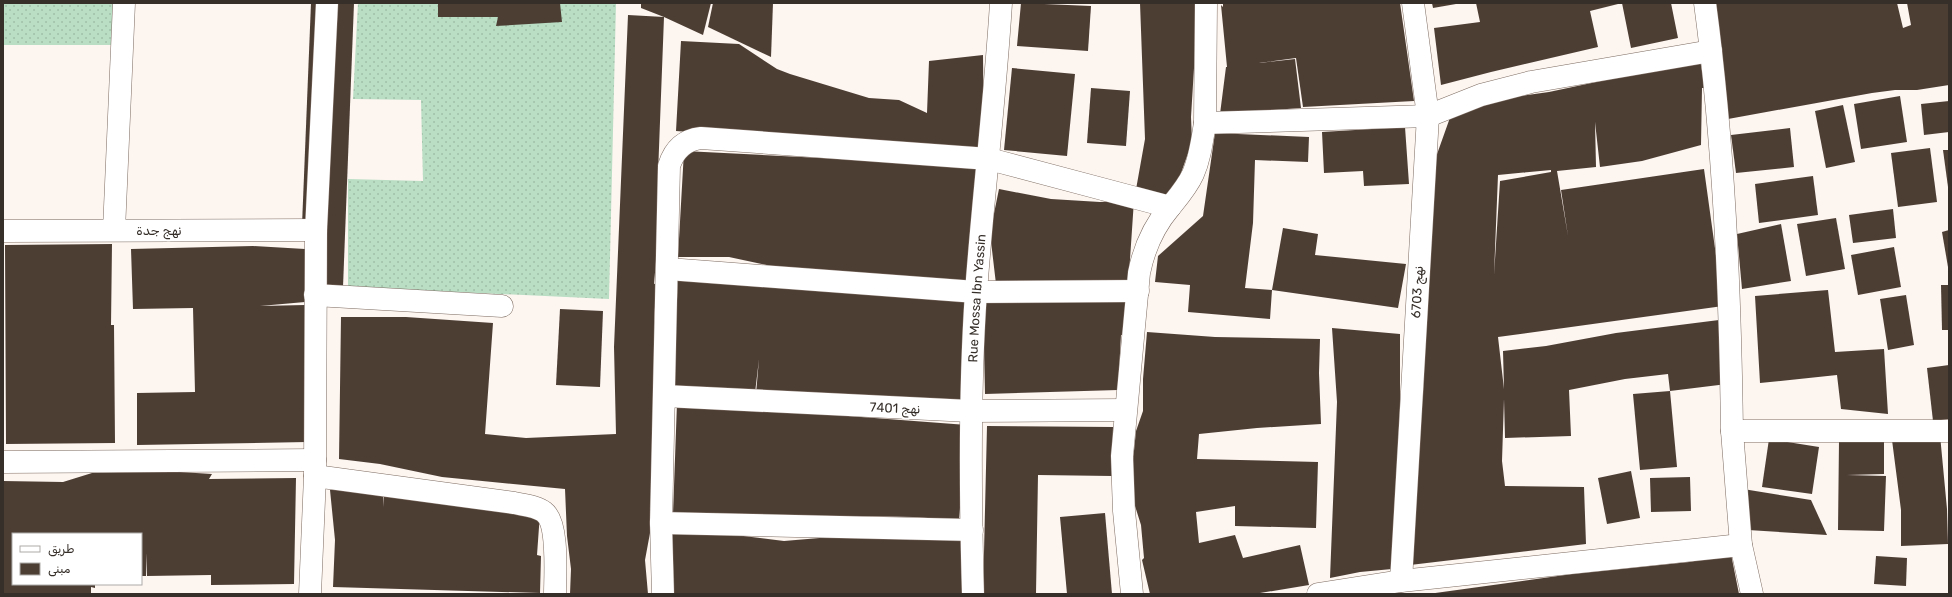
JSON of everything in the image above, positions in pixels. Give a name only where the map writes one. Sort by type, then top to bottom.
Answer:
[{"type":"street","points":[[114,230],[124,3]]},
{"type":"street","points":[[310,594],[315,468],[316,230],[327,3]]},
{"type":"street","name":"Rue Mossa Ibn Yassin","points":[[973,594],[970,411],[976,292],[989,159],[1001,3]]},
{"type":"street","points":[[1132,594],[1124,511],[1122,456],[1125,410],[1142,256],[1157,226],[1182,193],[1193,174],[1200,153],[1204,123],[1206,3]]},
{"type":"street","name":"نهج 6703","points":[[1401,581],[1428,116],[1413,3]]},
{"type":"street","points":[[1704,3],[1711,51],[1727,230],[1732,431],[1741,546],[1752,594]]},
{"type":"street","points":[[1204,123],[1428,116],[1481,95],[1531,82],[1711,51]]},
{"type":"street","points":[[663,594],[661,523],[668,270],[669,166],[677,150],[692,139],[701,138],[989,159],[1170,207]]},
{"type":"street","name":"نهج جدة","points":[[3,231],[316,230]]},
{"type":"street","points":[[668,270],[976,292],[1138,291]]},
{"type":"street","points":[[315,295],[502,306]]},
{"type":"street","name":"نهج 7401","points":[[665,396],[970,411],[1125,410]]},
{"type":"street","points":[[1732,431],[1949,431]]},
{"type":"street","points":[[3,462],[315,468],[514,503],[544,511],[549,517],[554,531],[555,594]]},
{"type":"street","points":[[661,523],[972,530]]},
{"type":"street","points":[[1318,594],[1401,581],[1741,546]]},
{"type":"green space","points":[[3,3],[116,3],[115,45],[3,45]]},
{"type":"green space","points":[[358,3],[616,3],[609,299],[348,287],[348,179],[423,181],[421,100],[353,99]]},
{"type":"building","points":[[311,3],[322,3],[311,224],[302,225]]},
{"type":"building","points":[[338,3],[354,3],[343,287],[323,286]]},
{"type":"building","points":[[438,3],[560,3],[562,22],[496,26],[498,17],[438,17]]},
{"type":"building","points":[[641,3],[711,3],[703,35],[641,8]]},
{"type":"building","points":[[713,3],[773,3],[771,57],[708,27]]},
{"type":"building","points":[[1021,3],[1091,6],[1088,51],[1017,46]]},
{"type":"building","points":[[1140,3],[1198,3],[1191,117],[1192,142],[1180,176],[1164,199],[1135,195],[1145,139]]},
{"type":"building","points":[[1223,3],[1400,3],[1414,101],[1303,107],[1296,58],[1259,63],[1295,59],[1301,108],[1220,114],[1227,67],[1221,5],[1223,7]]},
{"type":"building","points":[[1432,3],[1456,3],[1456,4],[1433,8]]},
{"type":"building","points":[[1476,3],[1622,3],[1590,11],[1598,47],[1441,85],[1434,28],[1480,22]]},
{"type":"building","points":[[1622,3],[1671,3],[1678,38],[1631,48]]},
{"type":"building","points":[[1716,3],[1897,3],[1903,28],[1911,25],[1907,3],[1949,3],[1949,85],[1917,90],[1895,90],[1872,93],[1728,119]]},
{"type":"building","points":[[628,15],[664,17],[658,174],[658,238],[654,284],[657,283],[654,319],[657,387],[652,433],[653,478],[650,533],[645,560],[648,594],[570,594],[571,569],[567,536],[565,489],[442,477],[380,464],[339,459],[341,317],[406,317],[493,323],[485,434],[526,438],[616,434],[614,347]]},
{"type":"building","points":[[681,41],[739,44],[777,69],[790,74],[869,98],[899,100],[927,113],[929,61],[983,55],[984,154],[676,131]]},
{"type":"building","points":[[1700,60],[1705,88],[1702,88],[1701,145],[1642,161],[1600,167],[1595,122],[1596,167],[1557,171],[1568,236],[1561,190],[1704,169],[1723,306],[1498,337],[1504,389],[1503,351],[1546,346],[1616,333],[1719,320],[1727,384],[1670,391],[1668,374],[1625,379],[1569,390],[1571,436],[1505,438],[1504,399],[1502,461],[1505,486],[1584,487],[1586,544],[1410,565],[1413,468],[1423,395],[1427,275],[1436,157],[1452,112],[1507,98],[1549,92]],"holes":[[[1551,170],[1551,172],[1500,181],[1494,275],[1498,175]]]},
{"type":"building","points":[[1012,68],[1075,74],[1067,156],[1004,150]]},
{"type":"building","points":[[1091,88],[1130,91],[1126,146],[1087,143]]},
{"type":"building","points":[[1900,96],[1907,142],[1861,149],[1854,104]]},
{"type":"building","points":[[1949,101],[1949,132],[1924,135],[1921,104]]},
{"type":"building","points":[[1843,105],[1855,162],[1826,168],[1815,111]]},
{"type":"building","points":[[1405,127],[1409,184],[1364,186],[1363,171],[1324,173],[1322,132]]},
{"type":"building","points":[[1790,128],[1794,167],[1736,173],[1731,135]]},
{"type":"building","points":[[1215,133],[1309,137],[1308,162],[1255,160],[1253,223],[1245,288],[1272,290],[1270,319],[1188,312],[1190,285],[1155,282],[1158,256],[1203,216]]},
{"type":"building","points":[[1930,148],[1937,202],[1898,207],[1891,153]]},
{"type":"building","points":[[1943,150],[1949,150],[1949,187],[1948,187]]},
{"type":"building","points":[[684,151],[978,166],[970,285],[785,269],[729,257],[678,257]]},
{"type":"building","points":[[1813,176],[1818,215],[1759,223],[1755,184]]},
{"type":"building","points":[[999,189],[1051,199],[1100,202],[1134,200],[1128,289],[996,284],[990,233]]},
{"type":"building","points":[[1893,209],[1896,238],[1853,243],[1849,215]]},
{"type":"building","points":[[1836,218],[1845,269],[1806,276],[1797,224]]},
{"type":"building","points":[[1781,224],[1791,281],[1742,289],[1737,234]]},
{"type":"building","points":[[1283,228],[1318,234],[1315,255],[1406,264],[1398,308],[1272,290]]},
{"type":"building","points":[[1949,230],[1949,267],[1948,267],[1942,232]]},
{"type":"building","points":[[112,244],[111,325],[114,325],[115,443],[6,444],[5,245]]},
{"type":"building","points":[[253,246],[305,249],[305,302],[260,306],[305,305],[307,442],[137,445],[137,393],[195,392],[193,308],[133,309],[131,249]]},
{"type":"building","points":[[1894,247],[1901,287],[1858,295],[1851,255]]},
{"type":"building","points":[[678,278],[971,298],[962,403],[756,394],[759,359],[755,393],[673,392]]},
{"type":"building","points":[[1941,285],[1949,285],[1949,330],[1942,330]]},
{"type":"building","points":[[1828,290],[1835,352],[1884,349],[1888,414],[1841,409],[1837,375],[1760,383],[1755,296]]},
{"type":"building","points":[[1133,295],[1124,335],[1121,335],[1118,390],[985,394],[983,301]]},
{"type":"building","points":[[1906,295],[1914,345],[1888,350],[1880,299]]},
{"type":"building","points":[[560,309],[603,311],[600,387],[556,385]]},
{"type":"building","points":[[1332,328],[1400,334],[1400,406],[1392,569],[1360,572],[1330,578],[1337,402]]},
{"type":"building","points":[[1147,332],[1215,337],[1320,339],[1319,373],[1321,424],[1257,428],[1199,434],[1197,459],[1318,462],[1316,528],[1235,526],[1235,506],[1196,512],[1199,543],[1235,535],[1243,558],[1300,545],[1309,585],[1254,594],[1150,594],[1142,560],[1144,558],[1141,525],[1130,490],[1136,431],[1143,411],[1143,379]]},
{"type":"building","points":[[1949,365],[1949,419],[1933,421],[1927,368]]},
{"type":"building","points":[[1670,391],[1677,467],[1640,470],[1633,394]]},
{"type":"building","points":[[677,403],[967,425],[959,520],[859,516],[811,520],[673,514]]},
{"type":"building","points":[[987,426],[1113,427],[1112,476],[1038,475],[1036,594],[983,594]]},
{"type":"building","points":[[1940,435],[1947,509],[1948,544],[1901,546],[1901,510],[1892,440]]},
{"type":"building","points":[[1769,439],[1819,447],[1812,494],[1762,487]]},
{"type":"building","points":[[1884,440],[1884,474],[1847,475],[1886,476],[1884,531],[1838,530],[1839,441]]},
{"type":"building","points":[[144,465],[180,472],[212,474],[209,479],[296,478],[294,584],[211,585],[211,575],[147,576],[146,553],[146,576],[142,576],[142,533],[12,533],[12,585],[95,585],[95,588],[91,587],[91,594],[3,594],[3,481],[63,482],[92,473],[144,471]]},
{"type":"building","points":[[1631,471],[1640,518],[1607,524],[1598,478]]},
{"type":"building","points":[[1690,477],[1691,511],[1651,512],[1650,478]]},
{"type":"building","points":[[1743,489],[1811,500],[1827,535],[1748,530]]},
{"type":"building","points":[[330,490],[383,490],[384,507],[384,492],[540,513],[537,555],[541,556],[540,593],[333,587],[335,540]]},
{"type":"building","points":[[1105,513],[1112,594],[1067,594],[1060,517]]},
{"type":"building","points":[[964,532],[968,594],[674,594],[672,534],[719,533],[784,541],[855,535]]},
{"type":"building","points":[[1731,554],[1739,594],[1428,594],[1572,574],[1689,562]]},
{"type":"building","points":[[1876,556],[1907,558],[1906,586],[1874,584]]}]
